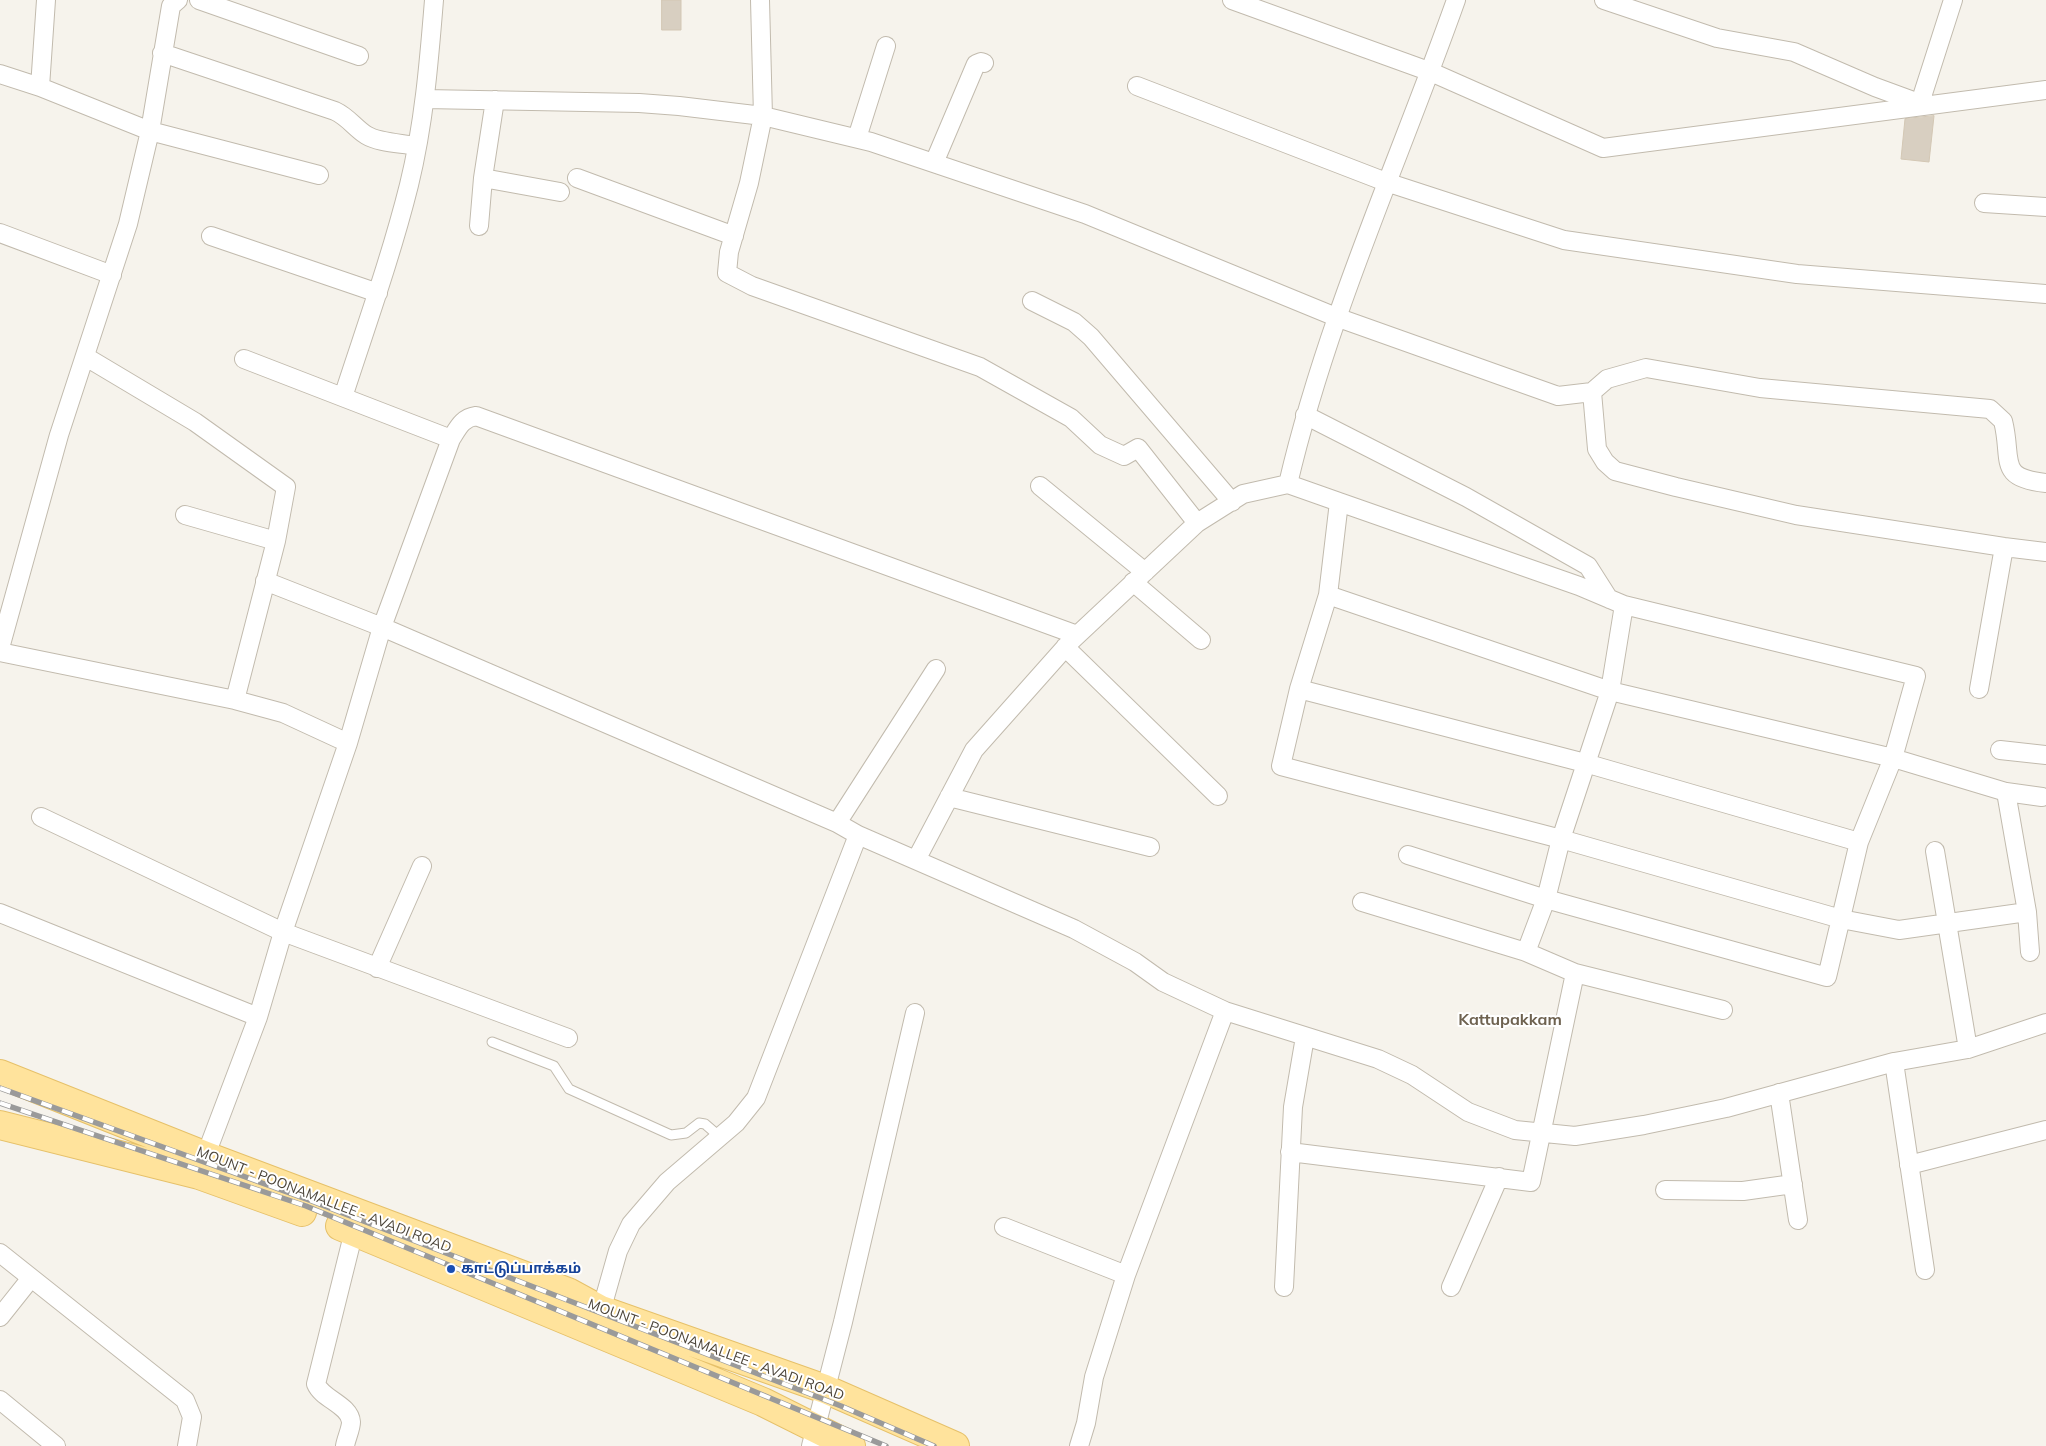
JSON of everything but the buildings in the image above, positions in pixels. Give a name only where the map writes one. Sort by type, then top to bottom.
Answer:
[{"type":"main road","name":"MOUNT - POONAMALLEE - AVADI ROAD","points":[[0,1074],[354,1231],[598,1321],[825,1389],[955,1446]]},
{"type":"main road","name":"MOUNT - POONAMALLEE - AVADI ROAD","points":[[0,1125],[202,1165],[568,1292],[598,1321],[764,1402],[814,1438],[851,1446]]},
{"type":"street","points":[[40,87],[46,0]]},
{"type":"street","points":[[0,648],[42,493],[128,224],[150,131],[171,6],[178,0]]},
{"type":"street","points":[[199,0],[359,56]]},
{"type":"street","points":[[343,396],[378,293],[409,185],[425,99],[434,0]]},
{"type":"street","points":[[760,0],[763,116],[749,182],[734,236],[727,274],[752,286],[980,367],[1071,418],[1100,444],[1124,456],[1138,448],[1197,523]]},
{"type":"street","points":[[1232,0],[1431,72],[1603,148],[1924,104],[2046,90]]},
{"type":"street","points":[[1288,484],[1305,415],[1336,317],[1386,182],[1431,72],[1456,0]]},
{"type":"street","points":[[1604,0],[1717,38],[1794,52],[1875,87],[1924,104]]},
{"type":"street","points":[[1924,104],[1953,0]]},
{"type":"street","points":[[857,138],[886,46]]},
{"type":"street","points":[[162,54],[335,111],[346,116],[364,134],[372,138],[416,146]]},
{"type":"street","points":[[934,163],[976,64],[984,63]]},
{"type":"street","points":[[0,74],[40,87],[150,131],[320,175]]},
{"type":"street","points":[[1137,86],[1386,182],[1564,240],[1797,274],[2046,294]]},
{"type":"street","points":[[425,99],[638,103],[763,116],[857,138],[1085,214],[1336,317],[1558,396],[1592,392],[1607,379],[1646,368],[1760,388],[1990,409],[2004,421],[2009,464],[2013,474],[2026,481],[2046,483]]},
{"type":"street","points":[[479,226],[483,178],[495,100]]},
{"type":"street","points":[[483,178],[560,192]]},
{"type":"street","points":[[577,178],[734,236]]},
{"type":"street","points":[[1984,203],[2046,208]]},
{"type":"street","points":[[0,233],[112,275]]},
{"type":"street","points":[[211,236],[378,293]]},
{"type":"street","points":[[1032,301],[1074,322],[1091,337],[1232,502]]},
{"type":"street","points":[[86,357],[195,422],[286,488],[276,541],[235,700]]},
{"type":"street","points":[[244,359],[451,439]]},
{"type":"street","points":[[1592,392],[1597,449],[1605,462],[1615,471],[1796,515],[2046,552]]},
{"type":"street","points":[[1305,415],[1466,497],[1588,566],[1616,602],[1610,690],[1561,839],[1546,898],[1526,952]]},
{"type":"street","points":[[202,1165],[258,1017],[283,932],[348,743],[382,627],[451,439],[467,417],[476,416],[1071,641],[1218,796]]},
{"type":"street","points":[[916,860],[974,750],[1071,641],[1197,523],[1243,494],[1288,484],[1579,586],[1616,602],[1916,676],[1893,758],[1859,842],[1827,977],[1546,898],[1408,855]]},
{"type":"street","points":[[1040,486],[1139,577],[1201,640]]},
{"type":"street","points":[[1339,502],[1328,595],[1299,689],[1281,766],[1561,839],[1841,919],[1899,930],[2027,912]]},
{"type":"street","points":[[184,515],[276,541]]},
{"type":"street","points":[[1979,689],[2004,547]]},
{"type":"street","points":[[265,581],[382,627],[837,823],[858,835],[1074,929],[1135,962],[1163,982],[1226,1011],[1378,1059],[1412,1075],[1468,1112],[1515,1130],[1575,1136],[1726,1108],[1894,1062],[1968,1049],[2046,1023]]},
{"type":"street","points":[[1328,595],[1610,690],[1893,758],[2006,792],[2042,797]]},
{"type":"street","points":[[0,652],[235,700],[283,713],[348,743]]},
{"type":"street","points":[[837,823],[936,669]]},
{"type":"street","points":[[1299,689],[1585,763],[1859,842]]},
{"type":"street","points":[[2000,750],[2046,755]]},
{"type":"street","points":[[2006,792],[2027,912],[2030,952]]},
{"type":"street","points":[[949,797],[1150,847]]},
{"type":"street","points":[[41,817],[283,932],[568,1038]]},
{"type":"street","points":[[598,1321],[618,1251],[631,1224],[667,1182],[736,1123],[756,1098],[858,835]]},
{"type":"street","points":[[1935,852],[1968,1049]]},
{"type":"street","points":[[377,968],[422,866]]},
{"type":"street","points":[[1362,902],[1526,952],[1575,973],[1723,1010]]},
{"type":"street","points":[[0,913],[258,1017]]},
{"type":"street","points":[[1290,1152],[1531,1182],[1575,973]]},
{"type":"street","points":[[1079,1446],[1086,1423],[1094,1377],[1126,1275],[1226,1011]]},
{"type":"street","points":[[814,1438],[915,1013]]},
{"type":"street","points":[[1284,1287],[1295,1084],[1305,1037]]},
{"type":"street","points":[[1894,1062],[1925,1270]]},
{"type":"street","points":[[1779,1093],[1798,1220]]},
{"type":"street","points":[[1909,1165],[2046,1130]]},
{"type":"street","points":[[1451,1287],[1498,1177]]},
{"type":"street","points":[[1665,1190],[1743,1191],[1793,1184]]},
{"type":"street","points":[[1004,1227],[1126,1275]]},
{"type":"street","points":[[344,1446],[351,1422],[348,1414],[319,1392],[316,1384],[354,1231]]},
{"type":"street","points":[[0,1253],[185,1400],[192,1417],[187,1446]]},
{"type":"street","points":[[0,1317],[31,1278]]},
{"type":"street","points":[[0,1400],[56,1446]]},
{"type":"lane","points":[[492,1042],[554,1066],[569,1088],[672,1135],[686,1133],[700,1123],[705,1124],[720,1137]]},
{"type":"railway","points":[[0,1088],[309,1200],[841,1406],[934,1446]]},
{"type":"railway","points":[[0,1103],[306,1206],[886,1446]]},
{"type":"place","name":"காட்டுப்பாக்கம்","points":[[451,1269]]},
{"type":"district","name":"Kattupakkam","points":[[1510,1020]]}]
